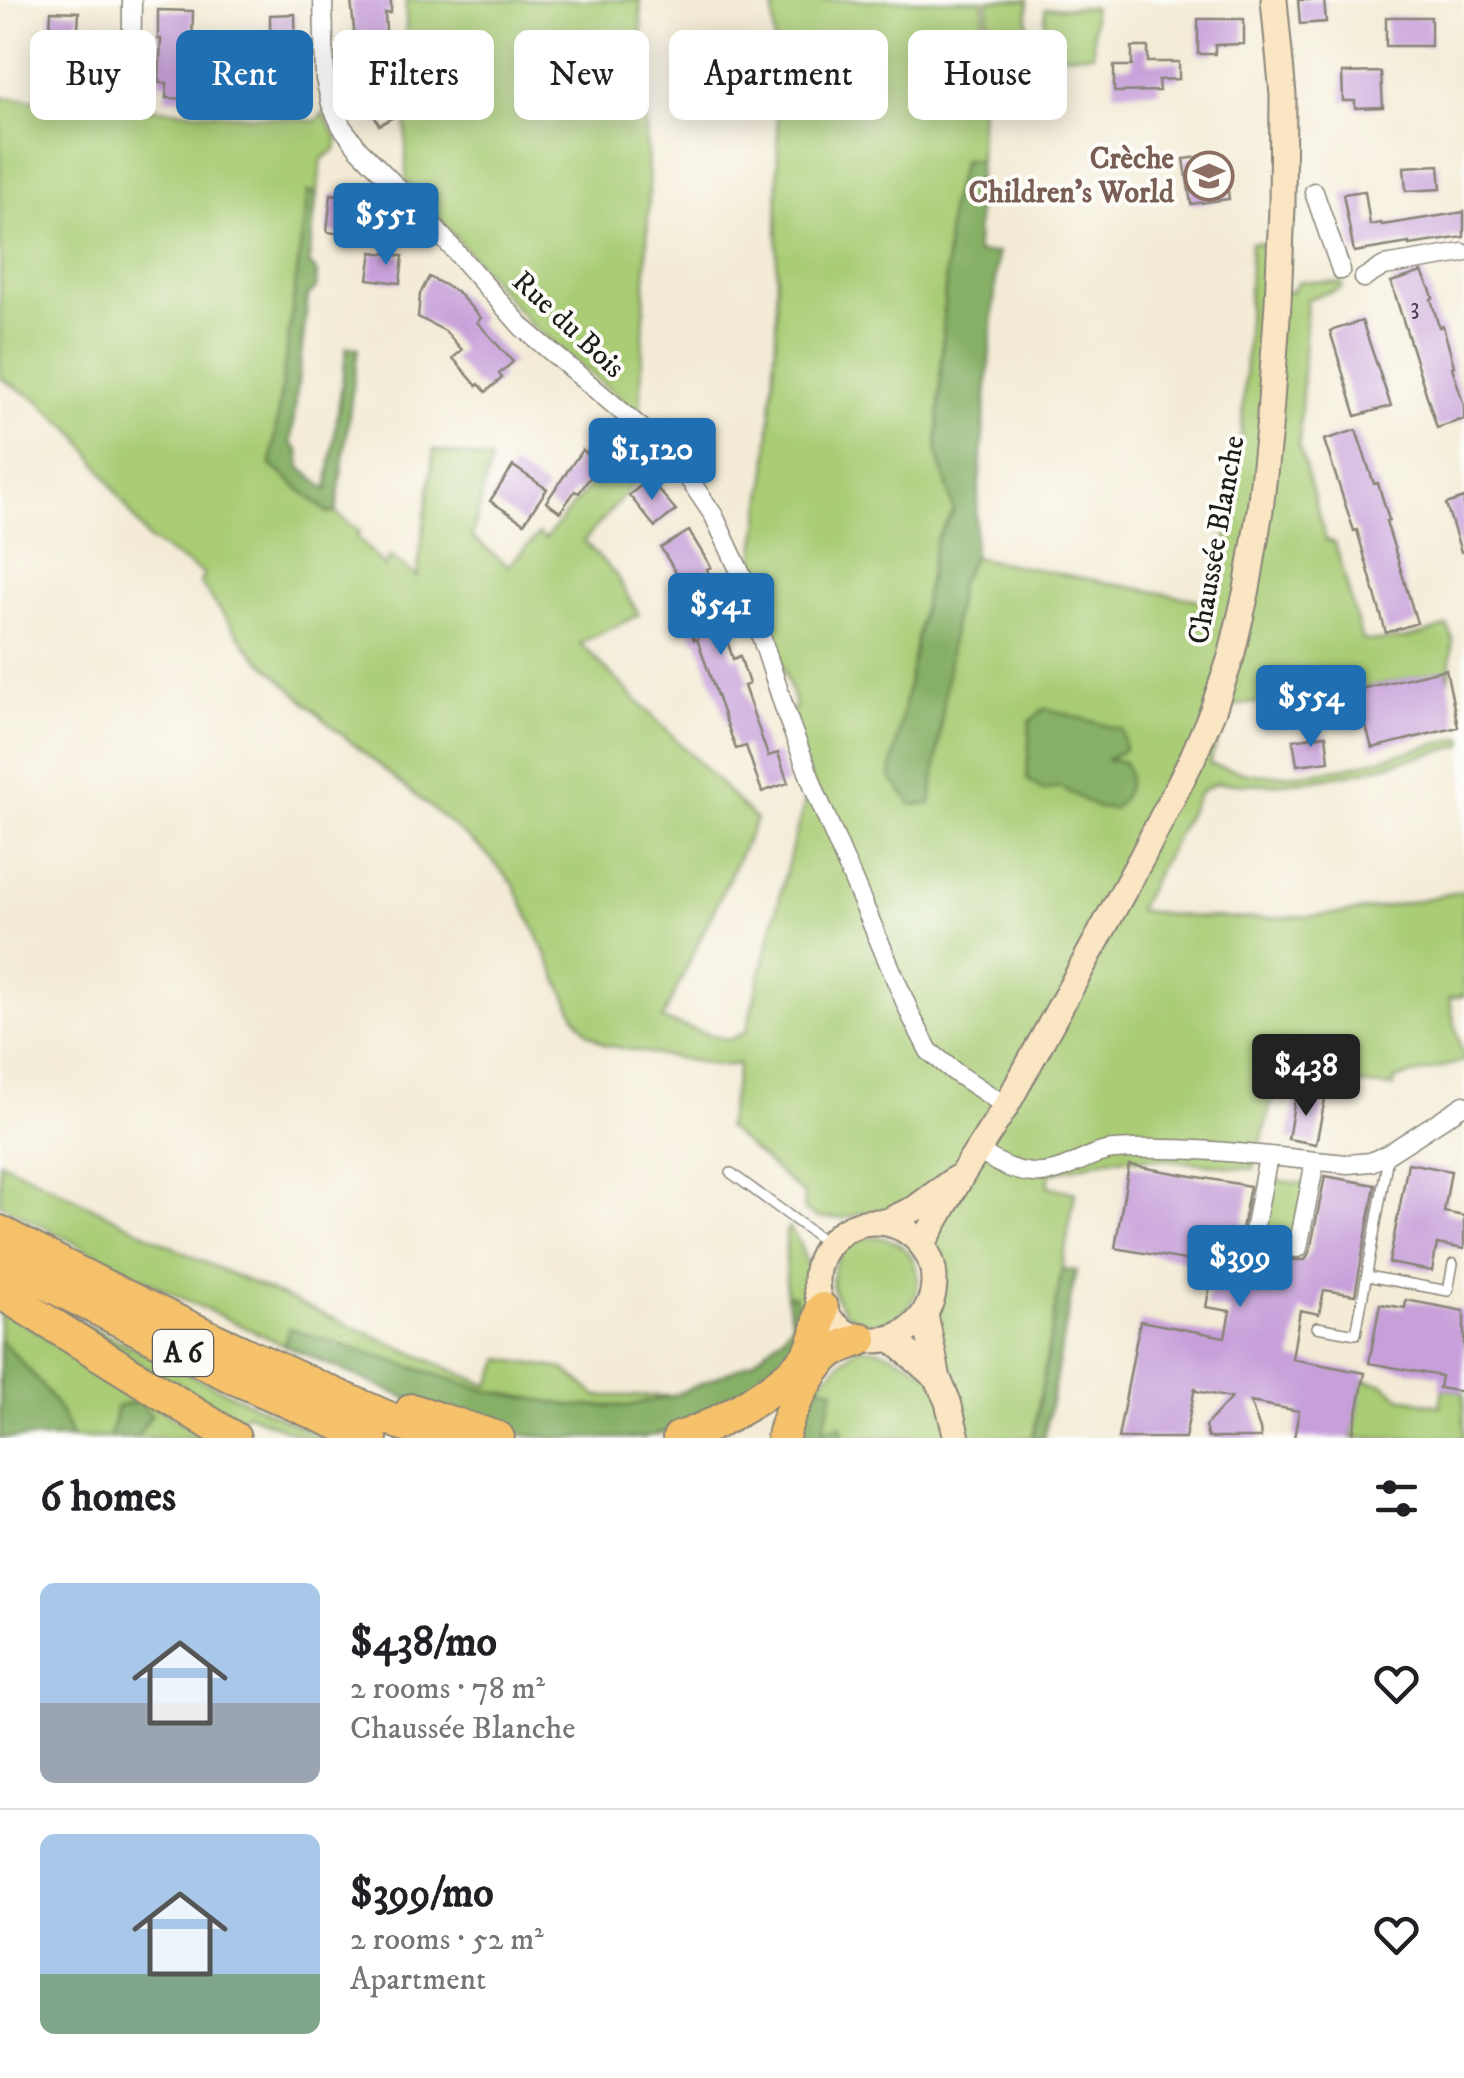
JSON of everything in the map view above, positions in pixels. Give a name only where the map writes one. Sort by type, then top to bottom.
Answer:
[{"type":"highway","name":"A 6","points":[[0,1232],[158,1314],[435,1438]]},
{"type":"highway","name":"A 6","points":[[0,1260],[149,1337],[370,1438]]},
{"type":"highway","points":[[0,1292],[234,1438]]},
{"type":"highway","points":[[679,1438],[717,1424],[750,1405],[794,1371],[810,1354],[822,1310]]},
{"type":"highway","points":[[784,1438],[794,1405],[830,1352],[876,1338]]},
{"type":"highway","name":"A 6","points":[[260,1362],[313,1370],[447,1423],[498,1438]]},
{"type":"main road","name":"Chaussée Blanche","points":[[922,1245],[1088,960],[1192,758],[1231,657],[1260,510],[1278,303],[1283,95],[1274,0]]},
{"type":"main road","points":[[886,1222],[916,1208],[963,1173]]},
{"type":"main road","points":[[870,1221],[886,1222],[912,1234],[922,1245],[931,1261],[932,1297],[925,1314],[904,1333],[876,1338],[846,1333],[822,1310],[815,1276],[819,1259],[839,1232],[870,1221]]},
{"type":"main road","points":[[925,1314],[938,1380],[958,1438]]},
{"type":"main road","points":[[876,1338],[938,1380]]},
{"type":"street","points":[[132,0],[132,30]]},
{"type":"street","name":"Rue du Bois","points":[[323,0],[325,79],[330,104],[359,150],[523,328],[640,427],[683,470],[714,516],[741,574],[816,793],[912,1018],[929,1051],[1006,1106]]},
{"type":"street","points":[[1314,192],[1342,270]]},
{"type":"street","points":[[1364,278],[1384,266],[1464,253]]},
{"type":"street","points":[[978,1150],[1017,1172],[1050,1174],[1107,1150],[1150,1148],[1348,1164],[1371,1162],[1464,1105]]},
{"type":"street","points":[[1268,1157],[1252,1241],[1298,1248],[1315,1161]]},
{"type":"lane","points":[[1317,1326],[1356,1334],[1388,1154]]},
{"type":"lane","points":[[731,1174],[828,1244]]},
{"type":"lane","points":[[1367,1276],[1448,1291],[1453,1264]]},
{"type":"green space","points":[[406,0],[640,0],[641,30],[514,30],[514,120],[646,120],[649,192],[640,415],[529,323],[406,180],[406,120],[494,120],[494,30],[406,30]]},
{"type":"green space","points":[[773,0],[984,0],[983,30],[908,30],[908,120],[980,120],[979,161],[963,160],[949,210],[937,451],[954,511],[936,540],[959,583],[973,557],[1209,602],[1231,517],[1237,471],[1251,243],[1266,243],[1265,291],[1291,292],[1299,281],[1342,283],[1342,288],[1307,299],[1299,445],[1326,540],[1335,543],[1362,640],[1406,638],[1448,626],[1453,640],[1449,681],[1446,670],[1356,690],[1231,706],[1209,764],[1248,773],[1319,772],[1464,737],[1464,745],[1315,780],[1216,783],[1200,792],[1137,910],[1211,918],[1286,917],[1368,910],[1464,891],[1464,996],[1449,998],[1464,1061],[1394,1080],[1394,1087],[1278,1078],[1254,1169],[1149,1158],[1107,1159],[1050,1174],[1048,1186],[1075,1193],[1033,1438],[843,1438],[840,1427],[822,1431],[817,1384],[858,1347],[890,1353],[936,1379],[933,1326],[942,1289],[942,1269],[934,1224],[961,1175],[889,1214],[866,1212],[844,1218],[819,1218],[804,1210],[804,1195],[726,1127],[739,1064],[720,1066],[605,1045],[589,1034],[575,1016],[514,885],[486,853],[329,724],[250,650],[200,583],[204,574],[149,540],[79,437],[38,400],[0,378],[0,97],[30,99],[30,120],[156,120],[156,109],[176,110],[176,120],[316,121],[323,113],[338,140],[336,149],[322,159],[317,193],[308,192],[271,465],[328,513],[336,513],[360,532],[356,536],[385,567],[390,556],[417,577],[434,450],[491,460],[472,537],[508,566],[539,534],[545,539],[631,437],[656,459],[584,541],[615,574],[639,615],[580,643],[756,820],[662,1020],[728,1040],[746,1032],[794,839],[806,799],[816,793],[787,716],[796,707],[752,571],[767,469],[776,339],[777,120],[888,120],[888,30],[774,30]]},
{"type":"green space","points":[[988,0],[1028,0],[1028,30],[988,30]]},
{"type":"green space","points":[[1093,7],[1093,54],[1067,55],[1067,30],[1045,30],[1045,8]]},
{"type":"green space","points":[[963,160],[979,161],[976,253],[998,253],[973,557],[959,583],[931,804],[912,805],[890,777],[936,540],[954,511],[937,451],[949,210]]},
{"type":"green space","points":[[308,192],[317,193],[309,263],[317,273],[316,289],[308,296],[291,443],[299,451],[301,468],[327,490],[347,347],[358,348],[336,513],[328,513],[271,465]]},
{"type":"green space","points":[[1045,708],[1122,730],[1125,749],[1107,760],[1124,762],[1129,781],[1126,793],[1114,809],[1098,808],[1060,787],[1043,791],[1027,779],[1030,721]]},
{"type":"green space","points":[[0,1161],[199,1260],[489,1386],[501,1359],[564,1369],[597,1396],[672,1396],[628,1406],[574,1406],[488,1391],[289,1329],[284,1345],[177,1296],[0,1204]]},
{"type":"green space","points":[[1264,1179],[1310,1184],[1298,1248],[1252,1241]]},
{"type":"green space","points":[[789,1228],[808,1266],[811,1332],[793,1296],[786,1295]]},
{"type":"green space","points":[[875,1237],[899,1244],[911,1256],[918,1280],[911,1304],[899,1316],[875,1323],[851,1316],[839,1304],[832,1280],[839,1256],[851,1244]]},
{"type":"green space","points":[[1062,1269],[1076,1271],[1044,1438],[1033,1438]]},
{"type":"green space","points":[[786,1295],[793,1295],[811,1332],[789,1364],[680,1428],[641,1438],[551,1438],[476,1423],[425,1406],[284,1345],[289,1328],[488,1391],[574,1406],[628,1406],[672,1396],[752,1362],[792,1323]]},
{"type":"green space","points":[[0,1309],[141,1395],[203,1438],[136,1438],[151,1415],[117,1407],[110,1438],[72,1438],[51,1397],[0,1339]]},
{"type":"green space","points":[[60,1313],[324,1438],[306,1438],[246,1413],[238,1427]]},
{"type":"green space","points":[[0,1339],[51,1397],[72,1438],[0,1438]]},
{"type":"green space","points":[[1363,1380],[1383,1384],[1402,1398],[1440,1406],[1443,1388],[1464,1392],[1464,1438],[1352,1438]]},
{"type":"green space","points":[[817,1384],[834,1389],[823,1430],[841,1426],[843,1438],[795,1438]]},
{"type":"green space","points":[[138,1401],[151,1415],[136,1438],[110,1438],[117,1407]]},
{"type":"building","points":[[351,0],[391,0],[391,13],[385,13],[386,30],[354,30]]},
{"type":"building","points":[[1298,0],[1324,0],[1326,22],[1300,24]]},
{"type":"building","points":[[158,10],[193,11],[192,30],[176,30],[176,98],[166,98],[167,83],[159,83]]},
{"type":"building","points":[[51,11],[79,12],[78,30],[41,30],[50,28]]},
{"type":"building","points":[[295,14],[295,30],[270,30],[270,15]]},
{"type":"building","points":[[1386,17],[1431,17],[1431,46],[1386,46]]},
{"type":"building","points":[[1198,19],[1244,19],[1244,44],[1215,45],[1215,54],[1198,54]]},
{"type":"building","points":[[1132,47],[1148,47],[1148,62],[1179,62],[1179,79],[1158,80],[1159,91],[1114,92],[1114,66],[1132,66]]},
{"type":"building","points":[[1381,72],[1383,107],[1355,108],[1355,101],[1343,101],[1342,73]]},
{"type":"building","points":[[1223,154],[1229,199],[1191,204],[1184,159]]},
{"type":"building","points":[[1439,165],[1441,189],[1406,191],[1404,167]]},
{"type":"building","points":[[1365,191],[1370,225],[1464,212],[1464,237],[1354,252],[1343,194]]},
{"type":"building","points":[[331,194],[363,198],[359,236],[327,232]]},
{"type":"building","points":[[372,252],[403,256],[400,283],[368,279]]},
{"type":"building","points":[[1422,272],[1439,327],[1443,326],[1464,406],[1464,419],[1437,428],[1391,282]]},
{"type":"building","points":[[429,277],[456,291],[481,318],[477,322],[513,362],[486,392],[453,358],[462,350],[445,331],[418,317],[420,294]]},
{"type":"building","points":[[1362,321],[1391,406],[1356,416],[1330,331]]},
{"type":"building","points":[[1356,430],[1374,484],[1378,483],[1417,623],[1386,633],[1357,530],[1354,531],[1324,440]]},
{"type":"building","points":[[582,450],[600,463],[560,512],[546,502]]},
{"type":"building","points":[[513,466],[547,489],[524,523],[490,501]]},
{"type":"building","points":[[649,479],[676,510],[655,527],[629,495]]},
{"type":"building","points":[[1464,498],[1464,551],[1461,552],[1446,504]]},
{"type":"building","points":[[689,531],[711,567],[707,569],[727,629],[724,630],[733,659],[740,656],[749,684],[744,686],[768,756],[778,753],[788,783],[762,792],[746,746],[736,749],[697,639],[694,640],[680,599],[690,596],[661,548]]},
{"type":"building","points":[[1446,669],[1458,727],[1372,748],[1356,690]]},
{"type":"building","points":[[1326,735],[1329,761],[1297,765],[1293,740]]},
{"type":"building","points":[[1296,1093],[1325,1099],[1316,1144],[1288,1139]]},
{"type":"building","points":[[1408,1163],[1451,1171],[1444,1212],[1464,1216],[1464,1249],[1437,1244],[1432,1271],[1389,1263]]},
{"type":"building","points":[[1129,1165],[1250,1186],[1240,1239],[1242,1249],[1296,1260],[1305,1260],[1310,1251],[1325,1176],[1375,1185],[1355,1295],[1324,1290],[1319,1314],[1300,1310],[1292,1359],[1365,1373],[1352,1438],[1294,1438],[1299,1411],[1250,1402],[1261,1438],[1208,1438],[1205,1426],[1231,1398],[1196,1391],[1195,1387],[1185,1438],[1118,1438],[1140,1321],[1225,1337],[1230,1311],[1206,1307],[1214,1265],[1115,1248]]},
{"type":"building","points":[[1406,1300],[1464,1311],[1464,1392],[1439,1388],[1441,1376],[1369,1363],[1380,1304],[1405,1308]]},
{"type":"place","name":"Crèche Children's World","points":[[1209,176]]}]
